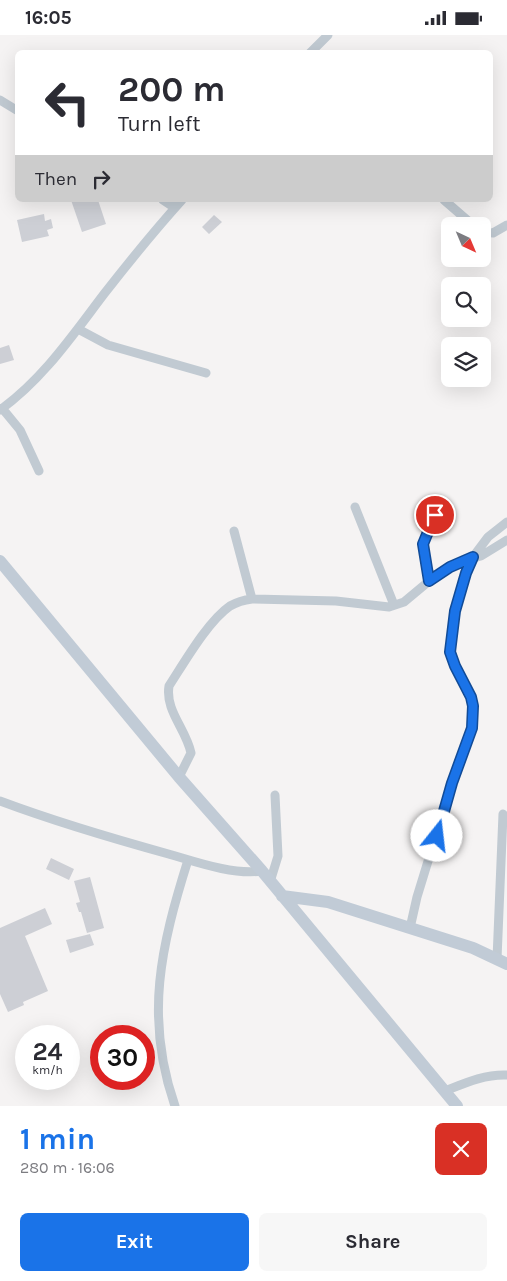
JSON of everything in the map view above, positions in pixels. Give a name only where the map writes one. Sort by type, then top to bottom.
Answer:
[{"type":"main road","points":[[0,561],[179,777],[262,871],[457,1106]]},
{"type":"main road","points":[[282,896],[328,902],[473,948],[502,961]]},
{"type":"street","points":[[314,50],[328,35]]},
{"type":"street","points":[[0,100],[15,109]]},
{"type":"street","points":[[166,202],[175,207]]},
{"type":"street","points":[[39,471],[20,430],[1,409],[38,378],[63,350],[180,202]]},
{"type":"street","points":[[446,202],[464,217]]},
{"type":"street","points":[[491,233],[507,225]]},
{"type":"street","points":[[78,329],[108,345],[206,373]]},
{"type":"street","points":[[355,507],[394,605]]},
{"type":"street","points":[[429,581],[423,544],[435,515]]},
{"type":"street","points":[[410,928],[417,897],[452,783],[472,728],[473,706],[471,697],[450,652],[455,611],[466,573],[473,557],[488,537],[507,521]]},
{"type":"street","points":[[234,531],[252,599]]},
{"type":"street","points":[[179,777],[191,753],[171,709],[168,695],[169,685],[216,619],[229,607],[240,601],[252,599],[336,601],[389,607],[404,601],[450,567],[473,557],[481,556],[507,539]]},
{"type":"street","points":[[270,882],[278,856],[275,795]]},
{"type":"street","points":[[0,801],[83,830],[188,860],[234,871],[250,873],[262,871]]},
{"type":"street","points":[[502,961],[503,814]]},
{"type":"street","points":[[175,1106],[162,1060],[158,1021],[158,996],[172,912],[188,860]]},
{"type":"street","points":[[445,1091],[473,1079],[507,1075]]},
{"type":"building","points":[[72,202],[99,202],[106,224],[82,232]]},
{"type":"building","points":[[44,214],[45,221],[51,219],[53,228],[47,230],[49,236],[22,242],[17,220]]},
{"type":"building","points":[[214,215],[222,222],[209,234],[202,227]]},
{"type":"building","points":[[9,345],[14,360],[0,364],[0,348]]},
{"type":"building","points":[[51,858],[74,869],[69,880],[46,869]]},
{"type":"building","points":[[90,877],[104,928],[87,933],[81,912],[79,912],[76,903],[80,902],[74,881]]},
{"type":"building","points":[[45,908],[52,924],[25,936],[48,991],[23,1002],[24,1005],[8,1012],[0,994],[0,928]]},
{"type":"building","points":[[90,934],[94,945],[70,953],[66,940]]},
{"type":"route","points":[[435,515],[423,544],[429,581],[450,567],[473,557],[466,573],[455,611],[450,652],[471,697],[473,706],[472,728],[452,783],[437,836]]}]
